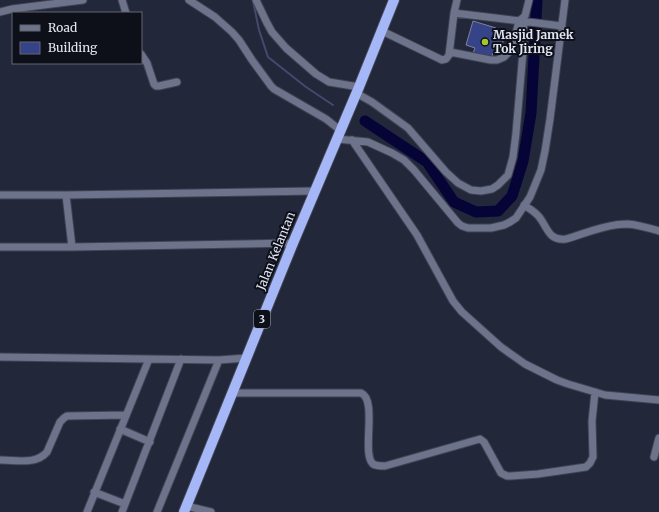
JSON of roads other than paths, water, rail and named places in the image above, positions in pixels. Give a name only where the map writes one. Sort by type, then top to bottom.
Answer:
[{"type":"highway","name":"Jalan Kelantan","points":[[185,509],[394,0]]},
{"type":"street","points":[[0,12],[12,9],[83,0]]},
{"type":"street","points":[[122,0],[126,12]]},
{"type":"street","points":[[189,0],[215,17],[232,32],[274,89],[326,119],[340,132],[352,140],[417,235],[453,301],[462,312],[501,347],[525,364],[557,380],[579,388],[618,397],[659,400]]},
{"type":"street","points":[[256,0],[272,32],[286,48],[316,74],[329,82],[357,92],[372,102],[408,128],[446,172],[458,183],[471,190],[481,191],[498,185],[508,175],[513,157],[524,40],[524,26],[521,22]]},
{"type":"street","points":[[382,31],[442,60],[446,59],[448,58],[450,52],[454,13],[457,0]]},
{"type":"street","points":[[450,52],[491,60],[497,60],[504,57],[513,46],[521,22],[525,16],[529,0]]},
{"type":"street","points":[[352,140],[368,142],[381,147],[404,160],[458,223],[465,228],[491,228],[510,222],[516,218],[530,196],[541,170],[550,119],[565,0]]},
{"type":"street","points":[[454,13],[562,26]]},
{"type":"street","points":[[142,56],[147,63],[156,86],[178,82]]},
{"type":"street","points":[[0,195],[315,191]]},
{"type":"street","points":[[66,195],[72,247]]},
{"type":"street","points":[[524,205],[537,214],[552,236],[561,239],[566,239],[607,226],[626,224],[659,231]]},
{"type":"street","points":[[0,247],[293,243]]},
{"type":"street","points":[[0,357],[219,360],[246,358]]},
{"type":"street","points":[[87,512],[149,359]]},
{"type":"street","points":[[122,512],[181,359]]},
{"type":"street","points":[[158,512],[219,360]]},
{"type":"street","points":[[232,393],[361,393],[364,394],[368,404],[369,451],[371,462],[374,464],[385,466],[480,439],[484,442],[501,472],[507,476],[511,476],[586,468],[592,457],[592,421],[596,392]]},
{"type":"street","points":[[0,460],[34,460],[44,456],[60,422],[67,416],[126,415]]},
{"type":"street","points":[[120,429],[150,442]]},
{"type":"street","points":[[654,457],[659,438]]},
{"type":"street","points":[[94,492],[125,504]]},
{"type":"street","points":[[185,509],[209,512]]},
{"type":"waterway","points":[[365,121],[427,162],[454,202],[476,212],[498,211],[512,196],[523,161],[531,113],[537,0]]},
{"type":"waterway","points":[[253,1],[259,30],[268,57],[306,87],[333,105]]},
{"type":"place","name":"Masjid Jamek Tok Jiring","points":[[485,42]]}]
